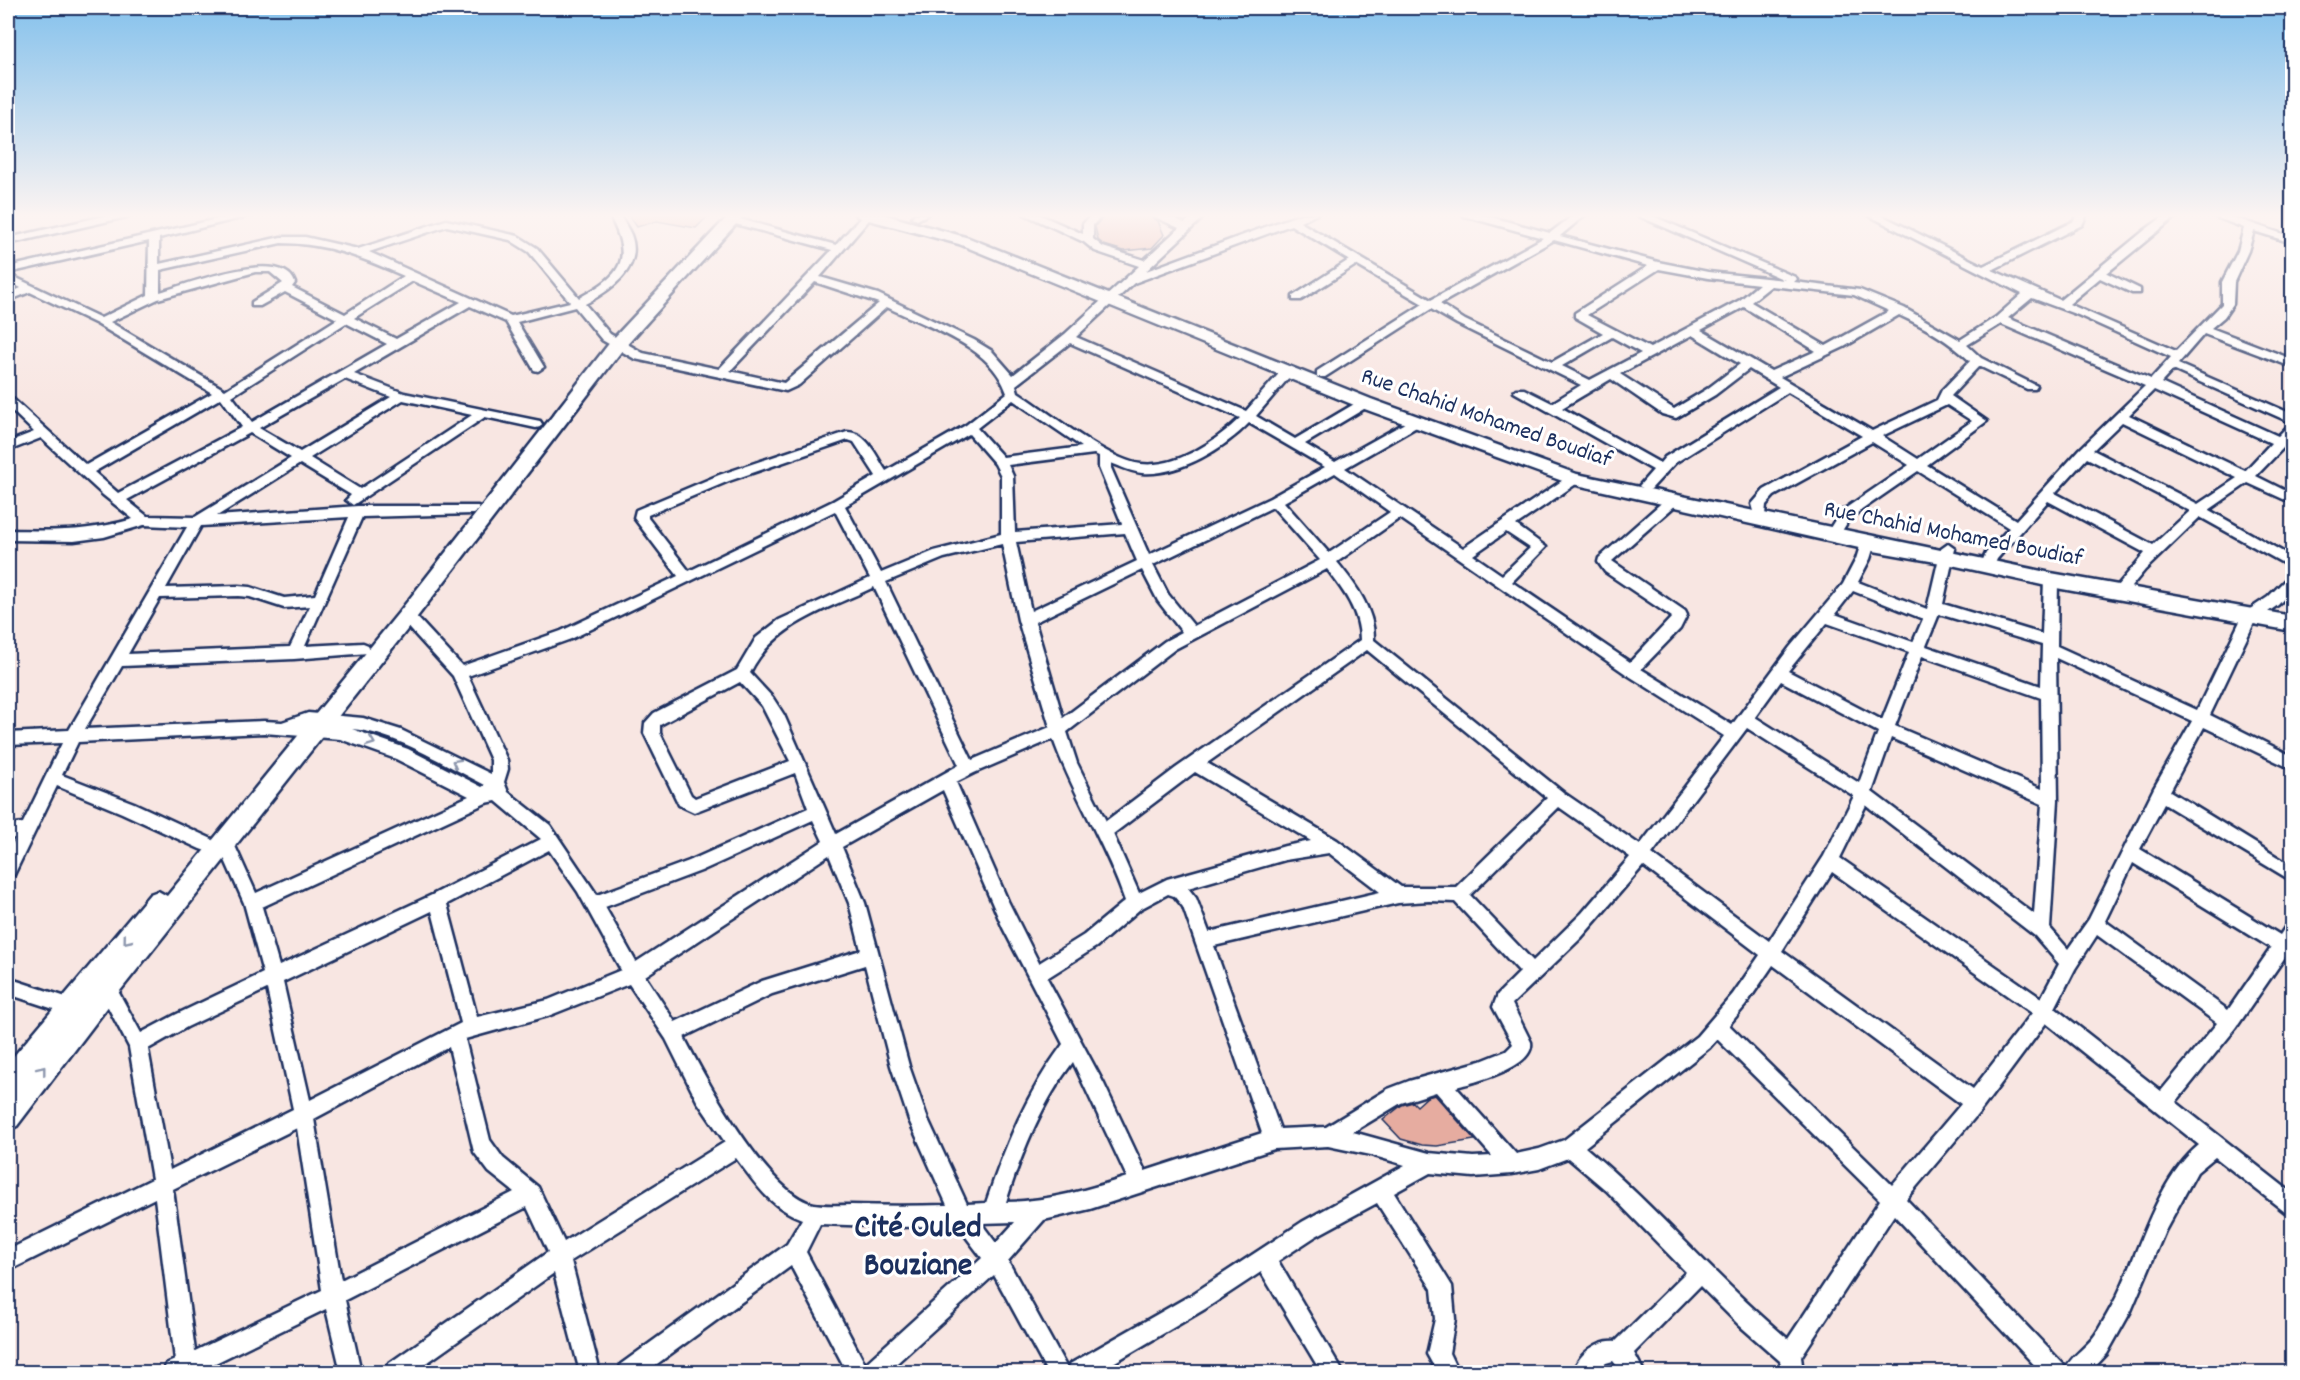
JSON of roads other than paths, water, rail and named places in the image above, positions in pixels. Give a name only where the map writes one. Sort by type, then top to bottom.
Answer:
[{"type":"main road","points":[[305,726],[408,616],[473,509],[536,424],[670,278]]},
{"type":"main road","name":"Rue Chahid Mohamed Boudiaf","points":[[1068,278],[1365,403],[1574,479],[1869,543],[1948,553]]},
{"type":"main road","name":"Rue Chahid Mohamed Boudiaf","points":[[1112,297],[1321,374],[1526,454],[1576,470],[1948,553],[2254,614],[2292,624]]},
{"type":"main road","points":[[8,1117],[363,649],[443,560],[611,341]]},
{"type":"main road","name":"Rue Chahid Mohamed Boudiaf","points":[[1989,561],[2051,580],[2124,589]]},
{"type":"main road","name":"Rue Chahid Mohamed Boudiaf","points":[[2254,614],[2292,613]]},
{"type":"main road","points":[[8,1082],[216,843]]},
{"type":"street","points":[[9,278],[101,322],[223,394],[250,428],[361,495]]},
{"type":"street","points":[[154,297],[155,278]]},
{"type":"street","points":[[101,322],[154,297],[222,278]]},
{"type":"street","points":[[256,304],[285,288],[289,283],[287,278]]},
{"type":"street","points":[[85,471],[223,394],[346,320],[409,278]]},
{"type":"street","points":[[414,278],[510,320],[579,303],[604,289],[615,278]]},
{"type":"street","points":[[558,278],[611,341],[639,357],[789,387],[886,302]]},
{"type":"street","points":[[723,372],[813,278]]},
{"type":"street","points":[[814,278],[886,302],[988,354],[1012,388],[1101,451],[1137,468],[1164,466],[1198,456],[1212,449],[1248,417],[1287,372]]},
{"type":"street","points":[[459,673],[566,635],[687,578],[838,504],[970,428],[1135,278]]},
{"type":"street","points":[[1297,298],[1328,278]]},
{"type":"street","points":[[1387,278],[1461,322],[1590,385]]},
{"type":"street","points":[[1321,374],[1432,304],[1478,278]]},
{"type":"street","points":[[1637,278],[1579,315],[1650,353]]},
{"type":"street","points":[[1713,278],[1825,351]]},
{"type":"street","points":[[1737,278],[1856,292],[1900,310],[1960,345],[1977,361],[2031,386]]},
{"type":"street","points":[[1790,278],[1805,285]]},
{"type":"street","points":[[2000,278],[2061,305],[2292,419]]},
{"type":"street","points":[[2061,305],[2092,278]]},
{"type":"street","points":[[2109,278],[2136,291]]},
{"type":"street","points":[[1989,561],[2046,494],[2154,385],[2202,329],[2224,312],[2231,295],[2228,282],[2230,278]]},
{"type":"street","points":[[1553,408],[1590,385],[1747,300],[1768,282]]},
{"type":"street","points":[[8,298],[30,288]]},
{"type":"street","points":[[285,288],[394,344]]},
{"type":"street","points":[[1960,345],[2000,319],[2030,293]]},
{"type":"street","points":[[118,500],[250,428],[468,303]]},
{"type":"street","points":[[1771,376],[1825,351],[1900,310]]},
{"type":"street","points":[[2000,319],[2281,443]]},
{"type":"street","points":[[510,320],[538,367]]},
{"type":"street","points":[[2202,329],[2292,363]]},
{"type":"street","points":[[1692,330],[1872,436],[2017,527]]},
{"type":"street","points":[[1552,367],[1611,333]]},
{"type":"street","points":[[1069,338],[1248,417],[1296,444],[1336,468],[1631,670],[1732,733]]},
{"type":"street","points":[[1760,512],[1759,504],[1769,493],[1945,398],[1946,393],[1977,361]]},
{"type":"street","points":[[1612,374],[1666,411],[1676,414],[1711,392],[1749,363]]},
{"type":"street","points":[[343,374],[401,396],[536,424]]},
{"type":"street","points":[[1646,486],[1660,468],[1734,418],[1789,386]]},
{"type":"street","points":[[1520,392],[1660,468]]},
{"type":"street","points":[[8,870],[73,736],[197,522],[401,396]]},
{"type":"street","points":[[1837,528],[1845,515],[1981,421],[1945,398]]},
{"type":"street","points":[[8,402],[118,500],[144,520]]},
{"type":"street","points":[[1296,444],[1365,403]]},
{"type":"street","points":[[334,513],[483,414]]},
{"type":"street","points":[[2121,416],[2292,499]]},
{"type":"street","points":[[1025,620],[1275,501],[1416,422]]},
{"type":"street","points":[[970,428],[1000,462],[1007,476],[1008,538],[1025,620],[1055,714],[1057,731],[1070,765],[1128,882],[1134,904]]},
{"type":"street","points":[[2124,589],[2154,552],[2199,510],[2247,477],[2292,429]]},
{"type":"street","points":[[8,447],[42,433]]},
{"type":"street","points":[[687,578],[646,526],[641,513],[724,477],[847,436],[855,436],[858,439],[884,478]]},
{"type":"street","points":[[1000,462],[1101,451]]},
{"type":"street","points":[[1101,451],[1105,468],[1145,563],[1171,611],[1192,633]]},
{"type":"street","points":[[2086,452],[2199,510],[2292,563]]},
{"type":"street","points":[[1462,555],[1574,479]]},
{"type":"street","points":[[2046,494],[2154,552]]},
{"type":"street","points":[[1275,501],[1329,562],[1364,615],[1367,642],[1558,798],[1641,855],[1975,1102]]},
{"type":"street","points":[[1631,670],[1675,625],[1680,615],[1610,568],[1605,562],[1606,558],[1672,501]]},
{"type":"street","points":[[838,504],[878,580],[968,768]]},
{"type":"street","points":[[8,535],[74,536],[104,532],[144,520],[169,523],[334,513],[473,509]]},
{"type":"street","points":[[294,652],[320,600],[358,512]]},
{"type":"street","points":[[8,1261],[304,1114],[463,1030],[548,1008],[633,974],[833,844],[968,768],[1057,731],[1158,653],[1329,562],[1399,512]]},
{"type":"street","points":[[1502,583],[1539,547],[1505,524]]},
{"type":"street","points":[[798,765],[694,805],[685,800],[652,733],[653,723],[659,717],[742,674],[750,657],[772,632],[878,580],[940,554],[1008,538],[1100,533],[1130,528]]},
{"type":"street","points":[[1328,1136],[1394,1097],[1424,1085],[1506,1062],[1523,1048],[1506,1016],[1503,1003],[1600,905],[1641,855],[1705,774],[1732,733],[1850,584],[1869,543]]},
{"type":"street","points":[[8,739],[305,726],[355,736],[494,792],[544,830],[552,841],[593,904],[633,974],[672,1033],[704,1094],[738,1145],[776,1194],[790,1205],[814,1214],[901,1217],[1038,1211],[1090,1198],[1274,1139],[1328,1136],[1371,1145],[1430,1163],[1473,1167],[1539,1159],[1570,1147],[1702,1042],[1717,1026],[1739,1000],[1830,861],[1863,794],[1888,730],[1933,612],[1948,553]]},
{"type":"street","points":[[2041,930],[2050,800],[2048,695],[2051,580]]},
{"type":"street","points":[[1570,1147],[1614,1184],[1791,1364],[1893,1199],[1975,1102],[2044,1011],[2069,963],[2095,924],[2160,793],[2254,614],[2273,601],[2292,582]]},
{"type":"street","points":[[1850,584],[1933,612],[2049,645],[2292,763]]},
{"type":"street","points":[[157,593],[238,591],[250,592],[284,603],[320,600]]},
{"type":"street","points":[[252,903],[494,792],[501,772],[499,760],[459,673],[408,616]]},
{"type":"street","points":[[1824,616],[2048,695]]},
{"type":"street","points":[[1104,832],[1195,764],[1367,642]]},
{"type":"street","points":[[118,660],[363,649]]},
{"type":"street","points":[[1779,673],[1888,730],[2050,800]]},
{"type":"street","points":[[742,674],[772,708],[833,844],[856,903],[900,1066],[919,1120],[962,1215],[996,1259],[1058,1372]]},
{"type":"street","points":[[1745,719],[1863,794],[2041,930],[2069,963]]},
{"type":"street","points":[[1195,764],[1331,845],[1398,896]]},
{"type":"street","points":[[53,778],[216,843],[252,903],[273,976],[304,1114],[333,1295],[351,1372]]},
{"type":"street","points":[[947,779],[1006,915],[1074,1045],[1125,1147],[1139,1181]]},
{"type":"street","points":[[2160,793],[2292,874]]},
{"type":"street","points":[[1459,895],[1558,798]]},
{"type":"street","points":[[593,904],[695,866],[817,811]]},
{"type":"street","points":[[8,832],[28,829]]},
{"type":"street","points":[[138,1046],[181,1021],[438,900],[552,841]]},
{"type":"street","points":[[1036,975],[1090,941],[1134,904],[1167,886],[1285,854],[1331,845]]},
{"type":"street","points":[[2130,852],[2289,943],[2230,1022],[2163,1104]]},
{"type":"street","points":[[1830,861],[2044,1011],[2292,1205]]},
{"type":"street","points":[[1167,886],[1174,887],[1186,896],[1274,1139]]},
{"type":"street","points":[[1203,941],[1398,896],[1429,893],[1459,895],[1533,973]]},
{"type":"street","points":[[438,900],[463,1030],[481,1145],[496,1165],[531,1194],[560,1256],[591,1372]]},
{"type":"street","points":[[2095,924],[2230,1022]]},
{"type":"street","points":[[672,1033],[768,987],[870,955]]},
{"type":"street","points":[[8,986],[72,1007]]},
{"type":"street","points":[[107,988],[138,1046],[163,1185],[182,1371],[531,1194]]},
{"type":"street","points":[[1717,1026],[1893,1199],[2055,1372]]},
{"type":"street","points":[[993,1213],[1019,1134],[1048,1080],[1074,1045]]},
{"type":"street","points":[[1440,1082],[1512,1164]]},
{"type":"street","points":[[2075,1372],[2100,1347],[2124,1304],[2158,1224],[2190,1165],[2215,1144]]},
{"type":"street","points":[[396,1372],[560,1256],[738,1145]]},
{"type":"street","points":[[1078,1372],[1198,1302],[1309,1229],[1430,1163]]},
{"type":"street","points":[[1380,1190],[1442,1286],[1444,1318],[1438,1354],[1448,1372]]},
{"type":"street","points":[[794,1251],[871,1372],[996,1259],[1038,1211]]},
{"type":"street","points":[[629,1372],[794,1251],[804,1237],[814,1214]]},
{"type":"street","points":[[1265,1258],[1333,1372]]},
{"type":"street","points":[[1620,1352],[1701,1271]]},
{"type":"street","points":[[1583,1372],[1602,1352],[1611,1349],[1620,1352],[1634,1372]]},
{"type":"district","name":"Cité Ouled Bouziane","points":[[918,1248]]}]
